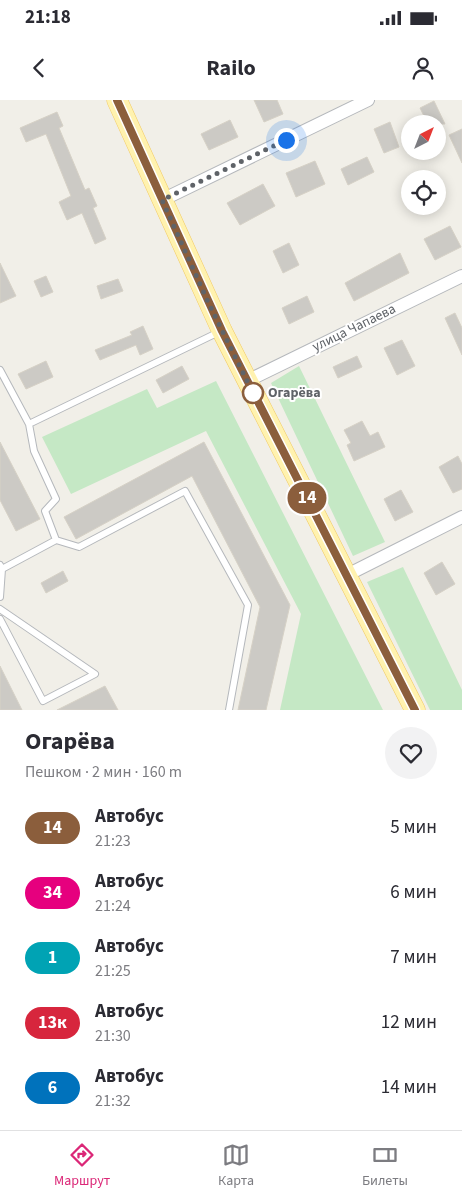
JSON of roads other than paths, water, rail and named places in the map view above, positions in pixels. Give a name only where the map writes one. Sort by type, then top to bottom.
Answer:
[{"type":"main road","points":[[117,100],[222,331],[415,710]]},
{"type":"street","points":[[162,200],[368,100]]},
{"type":"street","name":"улица Чапаева","points":[[247,381],[462,276]]},
{"type":"street","points":[[347,575],[462,517]]},
{"type":"lane","points":[[29,424],[222,331]]},
{"type":"lane","points":[[0,370],[29,424],[34,451],[56,499],[45,511],[56,540]]},
{"type":"lane","points":[[0,597],[1,567],[56,540],[79,548],[185,491],[248,605],[229,710]]},
{"type":"lane","points":[[0,609],[95,674],[43,701],[0,619]]},
{"type":"place","name":"Огарёва","points":[[253,393]]}]
